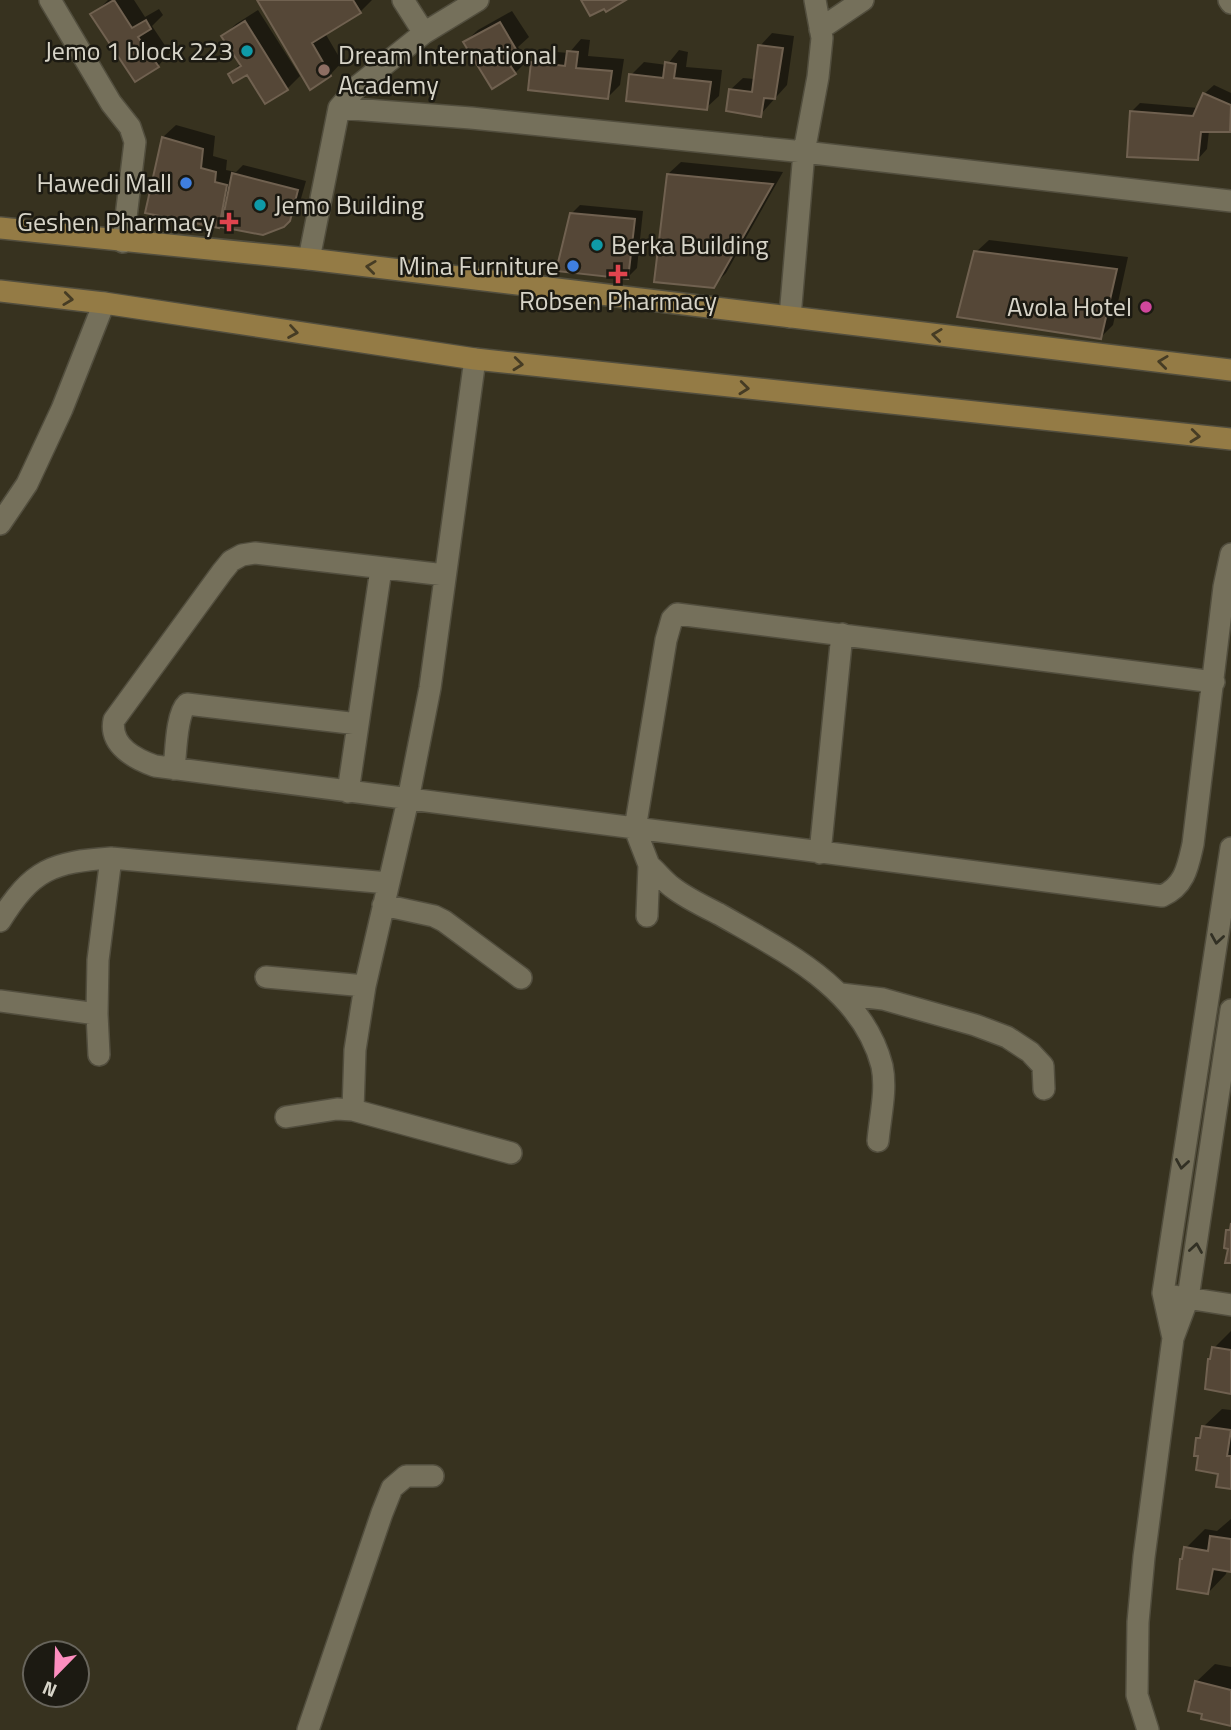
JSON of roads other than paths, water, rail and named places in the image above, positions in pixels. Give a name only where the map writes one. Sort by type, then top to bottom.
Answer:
[{"type":"main road","points":[[0,228],[309,259],[1231,370]]},
{"type":"main road","points":[[0,291],[104,303],[475,359],[1231,439]]},
{"type":"street","points":[[50,0],[111,103],[130,127],[135,142],[123,242]]},
{"type":"street","points":[[403,0],[424,33]]},
{"type":"street","points":[[309,259],[339,108],[359,85],[424,33],[478,0]]},
{"type":"street","points":[[790,317],[804,152],[818,77],[822,38],[815,0]]},
{"type":"street","points":[[820,29],[863,0]]},
{"type":"street","points":[[339,108],[471,118],[804,152],[1231,201]]},
{"type":"street","points":[[0,524],[27,484],[62,409],[104,303]]},
{"type":"street","points":[[353,1110],[355,1050],[365,986],[408,800],[430,688],[475,359]]},
{"type":"street","points":[[445,575],[255,553],[242,555],[231,561],[114,720],[113,728],[125,751],[147,764],[174,769],[1162,896],[1179,884],[1187,872],[1193,844],[1224,587],[1231,554]]},
{"type":"street","points":[[348,792],[381,569]]},
{"type":"street","points":[[647,916],[649,865],[635,829],[666,640],[672,619],[677,614],[1214,682]]},
{"type":"street","points":[[820,853],[842,634]]},
{"type":"street","points":[[174,769],[180,717],[182,708],[187,704],[358,724]]},
{"type":"street","points":[[1173,1338],[1163,1293],[1231,848]]},
{"type":"street","points":[[0,921],[35,876],[56,865],[111,858],[388,883]]},
{"type":"street","points":[[99,1055],[98,960],[111,858]]},
{"type":"street","points":[[649,865],[673,888],[792,956],[841,994],[869,1035],[882,1068],[883,1089],[878,1141]]},
{"type":"street","points":[[383,905],[434,916],[444,921],[521,978]]},
{"type":"street","points":[[266,977],[365,986]]},
{"type":"street","points":[[841,994],[883,999],[1007,1037],[1030,1052],[1043,1066],[1044,1089]]},
{"type":"street","points":[[0,1001],[97,1014]]},
{"type":"street","points":[[1148,1730],[1137,1695],[1138,1622],[1144,1557],[1173,1338],[1188,1298],[1226,1089],[1231,1010]]},
{"type":"street","points":[[286,1117],[337,1109],[353,1110],[511,1153]]},
{"type":"street","points":[[1163,1293],[1231,1305]]},
{"type":"street","points":[[308,1730],[392,1488],[407,1476],[433,1476]]},
{"type":"place","name":"Jemo 1 block 223","points":[[247,51]]},
{"type":"place","name":"Dream International Academy","points":[[324,70]]},
{"type":"place","name":"Hawedi Mall","points":[[186,183]]},
{"type":"place","name":"Jemo Building","points":[[260,205]]},
{"type":"place","name":"Geshen Pharmacy","points":[[229,222]]},
{"type":"place","name":"Berka Building","points":[[597,245]]},
{"type":"place","name":"Mina Furniture","points":[[573,266]]},
{"type":"place","name":"Robsen Pharmacy","points":[[618,274]]},
{"type":"place","name":"Avola Hotel","points":[[1146,307]]}]
